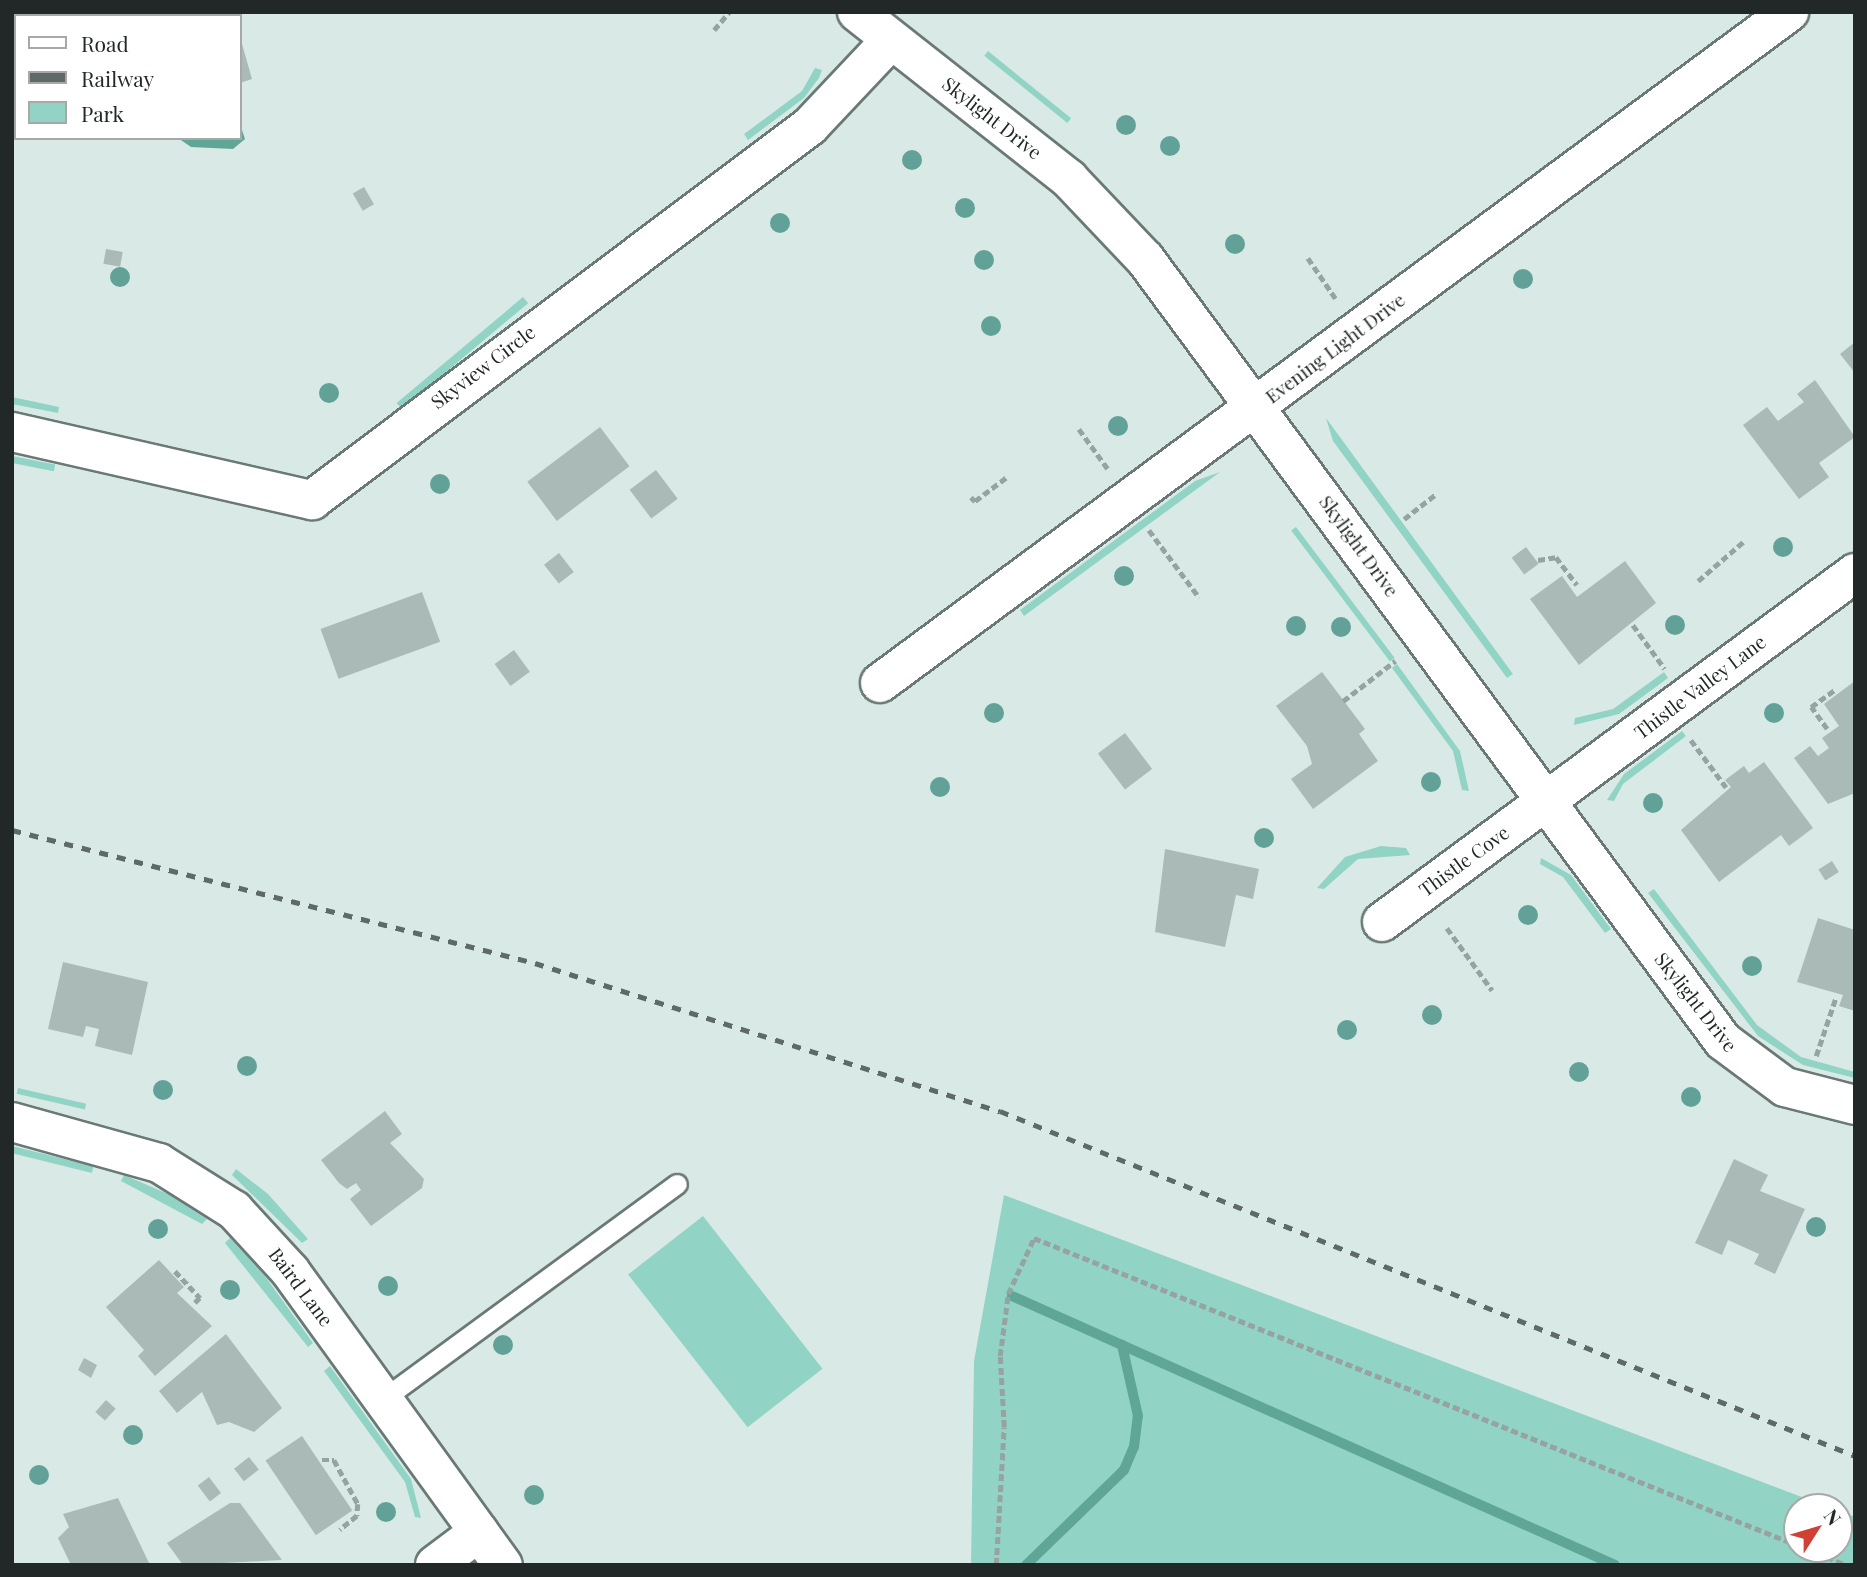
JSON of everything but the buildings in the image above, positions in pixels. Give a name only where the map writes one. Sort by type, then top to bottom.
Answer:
[{"type":"street","name":"Skylight Drive","points":[[858,12],[1100,209],[1255,407],[1723,1041],[1785,1087],[1842,1104]]},
{"type":"street","name":"Evening Light Drive","points":[[880,683],[1789,12]]},
{"type":"street","name":"Skyview Circle","points":[[12,432],[312,500],[810,125],[891,40]]},
{"type":"street","name":"Thistle Valley Lane","points":[[1546,802],[1855,572]]},
{"type":"street","name":"Thistle Cove","points":[[1382,922],[1546,802]]},
{"type":"street","name":"Baird Lane","points":[[12,1122],[159,1163],[234,1210],[290,1271],[503,1565]]},
{"type":"street","points":[[435,1565],[479,1532]]},
{"type":"lane","points":[[383,1399],[677,1184]]},
{"type":"path","points":[[714,30],[729,12]]},
{"type":"path","points":[[1308,258],[1336,299]]},
{"type":"path","points":[[1079,429],[1108,469]]},
{"type":"path","points":[[971,497],[975,501],[1006,478]]},
{"type":"path","points":[[1404,519],[1436,494]]},
{"type":"path","points":[[1148,530],[1199,597]]},
{"type":"path","points":[[1698,581],[1743,542]]},
{"type":"path","points":[[1538,559],[1556,556],[1577,584]]},
{"type":"path","points":[[1633,625],[1671,676]]},
{"type":"path","points":[[1343,701],[1396,661]]},
{"type":"path","points":[[1827,729],[1811,707],[1836,689]]},
{"type":"path","points":[[1683,729],[1726,787]]},
{"type":"path","points":[[1447,928],[1492,990]]},
{"type":"path","points":[[1816,1058],[1836,997]]},
{"type":"path","points":[[996,1565],[1004,1427],[1000,1356],[1008,1294],[1034,1238],[1783,1539]]},
{"type":"path","points":[[175,1271],[200,1298],[195,1303]]},
{"type":"path","points":[[322,1460],[334,1460],[358,1504],[357,1516],[340,1530]]},
{"type":"green space","points":[[988,51],[1071,118],[1067,123],[984,56]]},
{"type":"green space","points":[[815,68],[822,70],[804,98],[748,140],[744,134],[802,91]]},
{"type":"green space","points":[[523,297],[528,303],[402,409],[397,403]]},
{"type":"green space","points":[[12,397],[59,407],[58,413],[12,404]]},
{"type":"green space","points":[[1326,418],[1513,674],[1507,678],[1333,441]]},
{"type":"green space","points":[[12,456],[55,464],[54,471],[12,463]]},
{"type":"green space","points":[[1220,472],[1024,616],[1020,610],[1195,481]]},
{"type":"green space","points":[[1296,527],[1395,658],[1390,662],[1291,531]]},
{"type":"green space","points":[[1397,664],[1460,751],[1469,791],[1462,790],[1453,751],[1392,668]]},
{"type":"green space","points":[[1664,672],[1668,678],[1619,714],[1574,725],[1575,718],[1613,709]]},
{"type":"green space","points":[[1682,731],[1686,736],[1623,784],[1614,801],[1607,800],[1624,774]]},
{"type":"green space","points":[[1381,846],[1406,848],[1410,855],[1358,859],[1324,889],[1317,888],[1345,857]]},
{"type":"green space","points":[[1541,858],[1571,875],[1611,929],[1605,933],[1563,877],[1540,864]]},
{"type":"green space","points":[[1654,889],[1757,1025],[1801,1057],[1855,1072],[1855,1078],[1803,1065],[1758,1036],[1648,893]]},
{"type":"green space","points":[[18,1088],[86,1104],[85,1110],[17,1094]]},
{"type":"green space","points":[[12,1146],[94,1166],[92,1173],[12,1153]]},
{"type":"green space","points":[[236,1169],[268,1194],[308,1239],[302,1243],[232,1175]]},
{"type":"green space","points":[[124,1175],[168,1194],[207,1219],[202,1224],[121,1181]]},
{"type":"green space","points":[[1004,1195],[1791,1493],[1783,1493],[1783,1563],[1853,1563],[1853,1516],[1855,1517],[1855,1565],[971,1565],[974,1361]]},
{"type":"green space","points":[[703,1216],[822,1369],[748,1427],[628,1274]]},
{"type":"green space","points":[[230,1238],[265,1276],[313,1343],[308,1347],[225,1243]]},
{"type":"green space","points":[[330,1366],[411,1479],[421,1518],[415,1517],[405,1482],[324,1371]]},
{"type":"shaded area","points":[[242,130],[245,139],[233,149],[191,147],[181,140],[242,140]]},
{"type":"waterway","points":[[1012,1296],[1615,1565]]},
{"type":"waterway","points":[[1026,1565],[1124,1470],[1134,1447],[1138,1416],[1122,1345]]},
{"type":"railway","points":[[12,830],[535,963],[1000,1111],[1855,1456]]}]
